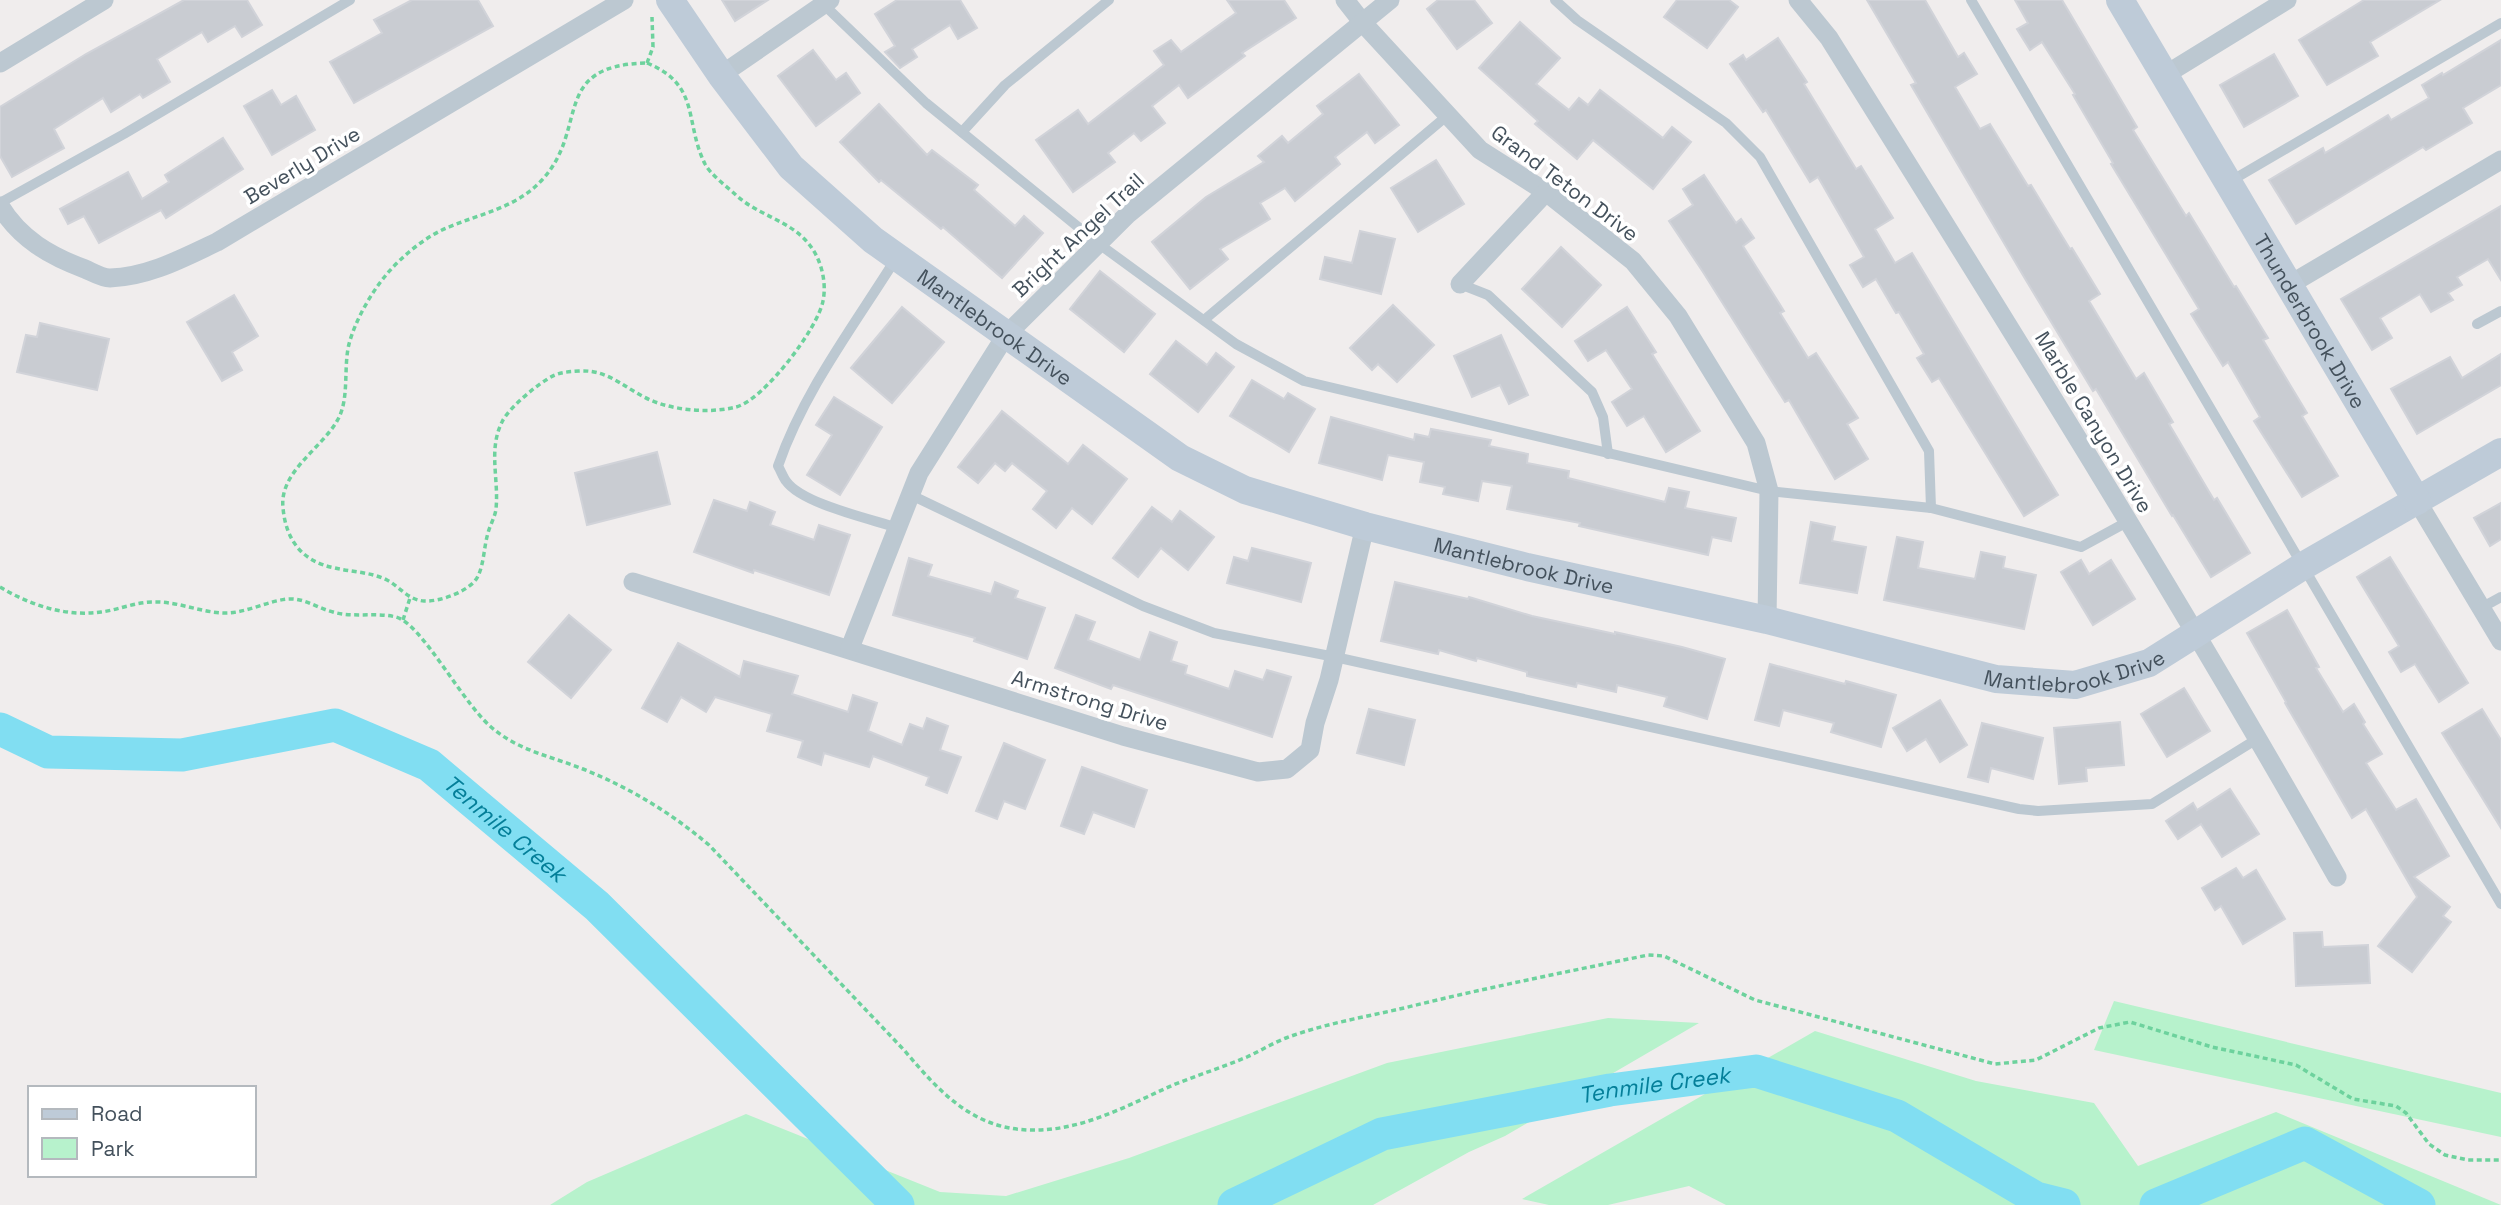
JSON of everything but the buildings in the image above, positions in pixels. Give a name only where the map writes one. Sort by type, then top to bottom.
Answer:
[{"type":"street","points":[[0,62],[104,0]]},
{"type":"street","name":"Beverly Drive","points":[[0,205],[7,218],[29,242],[65,261],[108,278],[156,270],[217,242],[624,0]]},
{"type":"street","name":"Grand Teton Drive","points":[[1345,0],[1480,150],[1546,192],[1633,261],[1678,316],[1756,443],[1769,491],[1766,620]]},
{"type":"street","name":"Bright Angel Trail","points":[[850,649],[919,473],[1006,335],[1127,215],[1390,0]]},
{"type":"street","name":"Marble Canyon Drive","points":[[1798,0],[1829,38],[2012,330],[2337,877]]},
{"type":"street","name":"Thunderbrook Drive","points":[[2120,0],[2501,641]]},
{"type":"street","points":[[2165,75],[2287,0]]},
{"type":"street","points":[[721,75],[825,2]]},
{"type":"street","name":"Mantlebrook Drive","points":[[659,5],[721,75],[791,167],[873,240],[1180,458],[1245,490],[1365,526],[1527,567],[1766,620],[1996,679],[2076,685],[2149,663],[2303,566],[2501,452]]},
{"type":"street","points":[[2289,285],[2501,160]]},
{"type":"street","points":[[1460,284],[1546,192]]},
{"type":"street","name":"Armstrong Drive","points":[[633,582],[1123,736],[1258,772],[1287,769],[1310,750],[1315,723],[1335,657],[1365,526]]},
{"type":"lane","points":[[0,205],[349,0]]},
{"type":"lane","points":[[962,132],[1006,85],[1109,0]]},
{"type":"lane","points":[[1555,0],[1577,20],[1726,123],[1759,158],[1930,451],[1931,508]]},
{"type":"lane","points":[[1971,0],[2501,904]]},
{"type":"lane","points":[[825,2],[926,103],[1099,244],[1236,344],[1304,381],[1769,491],[1931,508],[2081,547],[2127,522]]},
{"type":"lane","points":[[2228,182],[2501,23]]},
{"type":"lane","points":[[1204,320],[1448,116]]},
{"type":"lane","points":[[897,257],[823,372],[789,434],[778,466],[787,483],[797,491],[843,513],[898,528]]},
{"type":"lane","points":[[1460,284],[1488,295],[1592,392],[1603,417],[1608,454]]},
{"type":"lane","points":[[2477,324],[2501,311]]},
{"type":"lane","points":[[911,495],[1155,611],[1214,633],[2038,811],[2152,804],[2257,739]]},
{"type":"lane","points":[[2481,608],[2501,597]]},
{"type":"path","points":[[647,63],[653,47],[653,19],[659,5]]},
{"type":"path","points":[[647,63],[664,70],[681,88],[689,103],[706,166],[742,201],[788,226],[807,241],[817,256],[824,279],[823,304],[803,341],[781,372],[741,406],[712,410],[681,409],[660,404],[643,397],[603,372],[560,372],[547,379],[503,419],[494,447],[496,512],[488,531],[478,576],[470,586],[441,599],[423,601],[410,598],[387,580],[330,567],[305,558],[290,534],[281,501],[294,472],[327,436],[340,417],[349,344],[368,302],[386,275],[417,246],[445,228],[492,212],[526,194],[558,160],[575,99],[585,82],[621,64],[647,63]]},
{"type":"path","points":[[0,587],[16,597],[52,610],[75,613],[100,612],[150,602],[177,603],[226,613],[289,599],[308,601],[332,612],[352,615],[377,613],[403,620],[426,643],[470,705],[494,730],[516,745],[620,784],[662,808],[709,845],[933,1084],[955,1105],[974,1117],[996,1125],[1027,1130],[1056,1129],[1088,1123],[1206,1071],[1248,1057],[1285,1038],[1466,993],[1648,955],[1664,956],[1755,1000],[1995,1064],[2036,1060],[2099,1028],[2130,1022],[2212,1047],[2296,1065],[2353,1099],[2396,1106],[2406,1112],[2429,1143],[2445,1155],[2468,1160],[2501,1160]]},
{"type":"path","points":[[403,620],[410,598]]},
{"type":"green space","points":[[2114,1001],[2501,1093],[2501,1137],[2094,1050]]},
{"type":"green space","points":[[1608,1018],[1699,1023],[1505,1136],[1469,1152],[1373,1205],[550,1205],[587,1182],[746,1114],[940,1192],[1006,1196],[1129,1158],[1387,1063]]},
{"type":"green space","points":[[1815,1031],[1976,1081],[2094,1103],[2138,1166],[2276,1112],[2501,1205],[1726,1205],[1689,1186],[1608,1205],[1549,1205],[1522,1199]]},
{"type":"waterway","name":"Tenmile Creek","points":[[0,729],[48,752],[182,755],[335,725],[429,765],[597,906],[898,1205]]},
{"type":"waterway","name":"Tenmile Creek","points":[[1234,1205],[1382,1134],[1610,1090],[1756,1071],[1897,1116],[2036,1198],[2064,1205]]},
{"type":"waterway","name":"Tenmile Creek","points":[[2156,1205],[2305,1143],[2419,1205]]}]
